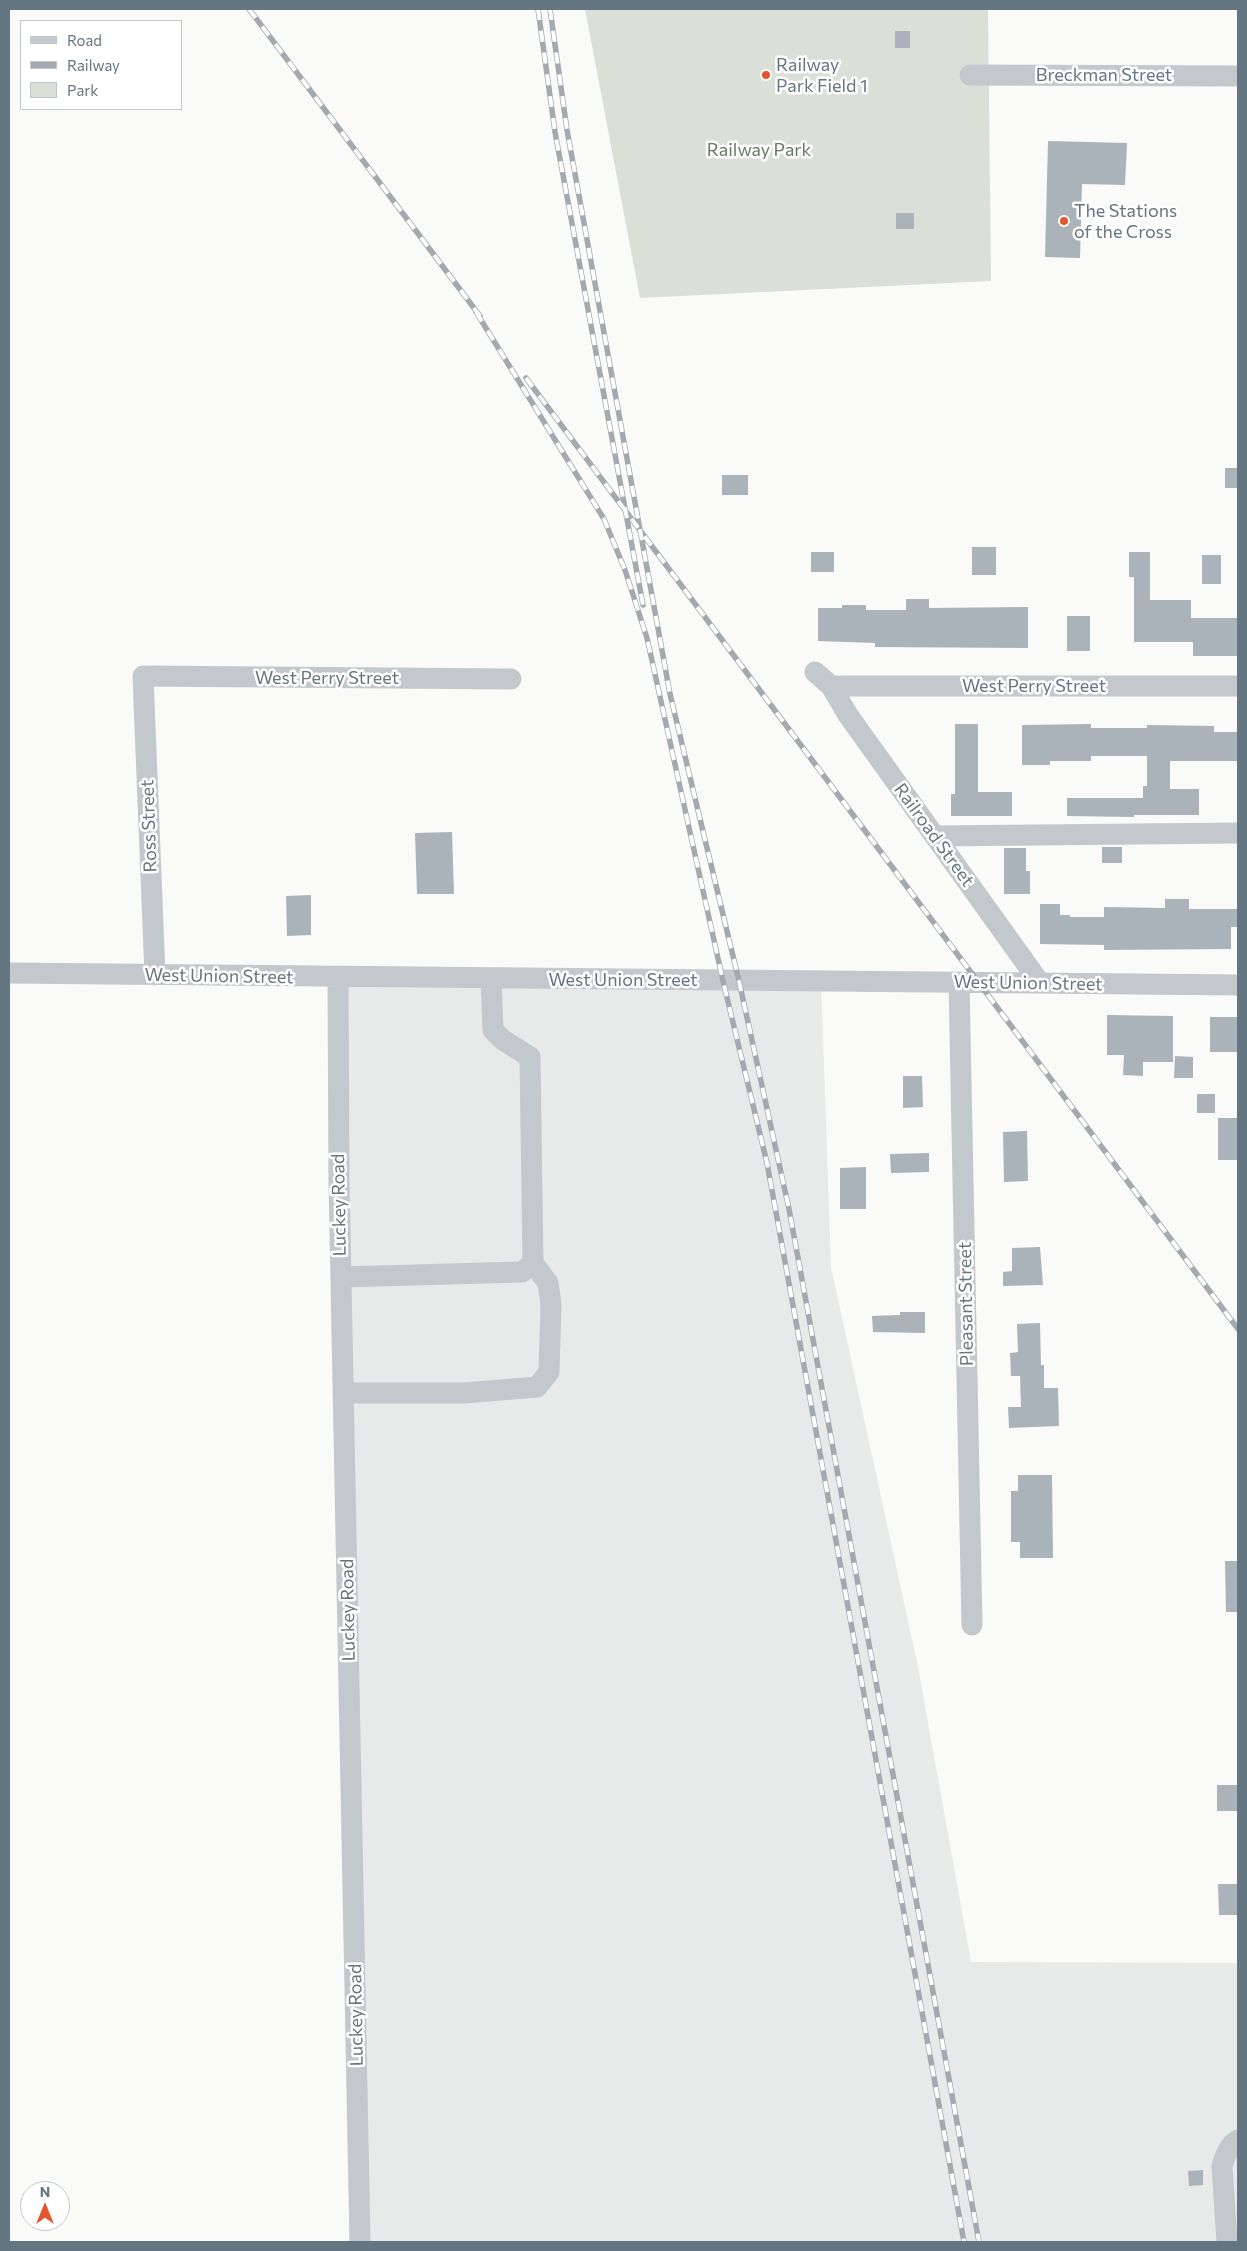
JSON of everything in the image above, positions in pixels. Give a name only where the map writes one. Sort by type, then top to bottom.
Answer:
[{"type":"street","name":"Breckman Street","points":[[970,75],[1238,76]]},
{"type":"street","name":"Railroad Street","points":[[814,672],[830,686],[1040,983]]},
{"type":"street","name":"West Perry Street","points":[[143,676],[511,679]]},
{"type":"street","name":"Ross Street","points":[[143,676],[155,975]]},
{"type":"street","name":"West Perry Street","points":[[830,686],[1238,686]]},
{"type":"street","points":[[935,836],[1238,833]]},
{"type":"street","name":"West Union Street","points":[[9,974],[1238,986]]},
{"type":"street","name":"Luckey Road","points":[[338,977],[343,1393],[360,2242]]},
{"type":"street","points":[[343,1393],[464,1393],[537,1387],[549,1372],[551,1304],[548,1283],[532,1263],[530,1057],[503,1040],[493,1030],[491,978]]},
{"type":"street","name":"Pleasant Street","points":[[959,983],[972,1625]]},
{"type":"street","points":[[341,1277],[522,1272],[532,1263]]},
{"type":"street","points":[[1228,2242],[1222,2166],[1234,2142],[1238,2140]]},
{"type":"shaded area","points":[[338,977],[821,981],[831,1267],[918,1667],[971,1962],[1238,1963],[1238,2242],[368,2242]]},
{"type":"green space","name":"Railway Park","points":[[585,9],[988,9],[991,281],[640,298]]},
{"type":"building","points":[[895,31],[910,31],[910,48],[895,48]]},
{"type":"building","name":"The Stations of the Cross","points":[[1048,141],[1127,143],[1125,185],[1082,184],[1080,258],[1045,257]]},
{"type":"building","points":[[896,213],[914,213],[914,229],[896,229]]},
{"type":"building","points":[[1225,468],[1238,468],[1238,488],[1225,488]]},
{"type":"building","points":[[722,475],[748,475],[748,495],[722,495]]},
{"type":"building","points":[[972,547],[996,547],[996,575],[972,575]]},
{"type":"building","points":[[811,552],[834,552],[834,572],[811,572]]},
{"type":"building","points":[[1129,552],[1150,552],[1150,600],[1191,600],[1191,618],[1238,618],[1238,656],[1193,656],[1193,642],[1134,642],[1134,577],[1129,577]]},
{"type":"building","points":[[1202,555],[1221,555],[1221,584],[1202,584]]},
{"type":"building","points":[[906,599],[929,599],[929,608],[1028,607],[1028,648],[875,647],[875,643],[818,641],[818,608],[866,605],[866,610],[906,610]]},
{"type":"building","points":[[1067,616],[1090,616],[1090,651],[1067,651]]},
{"type":"building","points":[[955,724],[978,724],[978,792],[1012,792],[1012,816],[951,816],[951,794],[955,794]]},
{"type":"building","points":[[1091,724],[1091,728],[1147,728],[1147,725],[1214,726],[1214,732],[1238,732],[1238,761],[1170,761],[1170,789],[1199,789],[1199,815],[1134,815],[1134,817],[1067,816],[1067,798],[1143,798],[1143,786],[1147,786],[1147,756],[1091,756],[1091,761],[1050,761],[1050,765],[1022,765],[1022,725]]},
{"type":"building","points":[[452,832],[454,894],[417,894],[415,833]]},
{"type":"building","points":[[1102,847],[1122,847],[1122,863],[1102,863]]},
{"type":"building","points":[[1004,848],[1026,848],[1026,871],[1030,871],[1030,894],[1004,894]]},
{"type":"building","points":[[311,895],[311,935],[287,936],[286,896]]},
{"type":"building","points":[[1165,899],[1189,899],[1189,909],[1238,909],[1238,927],[1231,927],[1231,949],[1104,950],[1104,945],[1040,944],[1040,904],[1060,904],[1060,915],[1070,915],[1070,917],[1104,917],[1104,907],[1165,908]]},
{"type":"building","points":[[1107,1015],[1173,1016],[1173,1062],[1143,1062],[1143,1076],[1123,1075],[1124,1055],[1107,1055]]},
{"type":"building","points":[[1210,1017],[1238,1017],[1238,1052],[1210,1052]]},
{"type":"building","points":[[1175,1056],[1193,1057],[1193,1078],[1174,1078]]},
{"type":"building","points":[[903,1076],[922,1076],[923,1107],[903,1108]]},
{"type":"building","points":[[1197,1094],[1215,1094],[1215,1113],[1197,1113]]},
{"type":"building","points":[[1218,1118],[1238,1118],[1238,1160],[1218,1160]]},
{"type":"building","points":[[1027,1131],[1028,1181],[1004,1182],[1003,1132]]},
{"type":"building","points":[[929,1153],[929,1172],[891,1173],[890,1154]]},
{"type":"building","points":[[866,1167],[866,1209],[840,1209],[840,1168]]},
{"type":"building","points":[[1040,1247],[1043,1285],[1003,1286],[1003,1272],[1012,1271],[1012,1248]]},
{"type":"building","points":[[900,1312],[925,1312],[925,1333],[873,1332],[872,1316],[900,1315]]},
{"type":"building","points":[[1040,1323],[1041,1365],[1044,1365],[1044,1388],[1058,1388],[1059,1426],[1009,1428],[1008,1407],[1021,1407],[1020,1376],[1011,1376],[1010,1353],[1018,1352],[1017,1324]]},
{"type":"building","points":[[1018,1475],[1052,1475],[1053,1558],[1020,1558],[1020,1542],[1011,1542],[1011,1491],[1018,1491]]},
{"type":"building","points":[[1225,1561],[1238,1561],[1238,1612],[1226,1612]]},
{"type":"building","points":[[1217,1785],[1238,1785],[1238,1811],[1217,1811]]},
{"type":"building","points":[[1218,1884],[1238,1884],[1238,1915],[1219,1915]]},
{"type":"building","points":[[1203,2170],[1203,2185],[1189,2186],[1188,2171]]},
{"type":"railway","points":[[249,9],[480,316]]},
{"type":"railway","points":[[538,9],[555,132],[643,605]]},
{"type":"railway","points":[[550,9],[567,130],[670,694],[739,981],[789,1209],[979,2242]]},
{"type":"railway","points":[[476,312],[604,519],[625,570],[647,638],[723,981],[767,1163],[964,2242]]},
{"type":"railway","points":[[526,378],[1238,1329]]},
{"type":"place","name":"Railway Park Field 1","points":[[766,75]]},
{"type":"place","name":"The Stations of the Cross","points":[[1064,221]]}]
